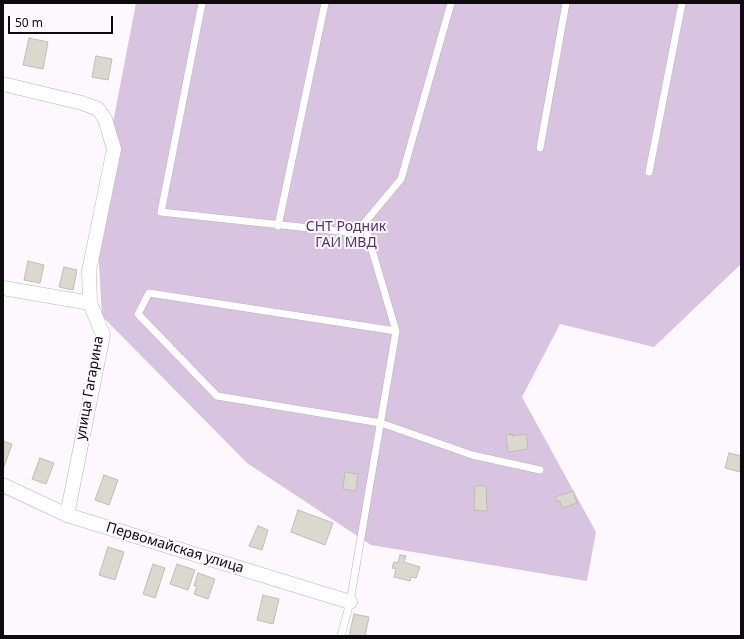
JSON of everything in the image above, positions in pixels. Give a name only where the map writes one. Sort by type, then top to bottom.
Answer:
[{"type":"street","name":"улица Гагарина","points":[[3,84],[82,102],[98,109],[105,119],[114,149],[89,271],[90,303],[102,335],[67,515]]},
{"type":"street","points":[[3,288],[90,303]]},
{"type":"street","name":"Первомайская улица","points":[[3,485],[67,515],[350,602]]},
{"type":"lane","points":[[202,3],[161,212],[278,226],[356,233],[400,179],[451,3]]},
{"type":"lane","points":[[278,226],[325,3]]},
{"type":"lane","points":[[540,148],[566,3]]},
{"type":"lane","points":[[649,172],[682,3]]},
{"type":"lane","points":[[341,636],[350,602],[396,331],[364,223]]},
{"type":"lane","points":[[396,331],[149,293],[138,314],[217,396],[381,423],[472,455],[540,470]]},
{"type":"green space","name":"СНТ Родник ГАИ МВД","points":[[136,3],[741,3],[741,264],[654,347],[560,324],[522,397],[596,532],[587,581],[371,545],[247,463],[102,316],[96,211]]},
{"type":"building","points":[[29,38],[48,42],[43,69],[23,65]]},
{"type":"building","points":[[96,56],[112,59],[108,80],[92,77]]},
{"type":"building","points":[[28,261],[44,265],[40,283],[24,280]]},
{"type":"building","points":[[64,267],[77,270],[73,290],[59,287]]},
{"type":"building","points":[[512,434],[512,436],[526,434],[528,449],[508,452],[506,435]]},
{"type":"building","points":[[3,441],[12,444],[4,467],[3,467]]},
{"type":"building","points":[[729,453],[741,456],[740,472],[725,468]]},
{"type":"building","points":[[40,458],[54,463],[46,484],[32,479]]},
{"type":"building","points":[[345,472],[358,474],[356,491],[343,489]]},
{"type":"building","points":[[104,475],[118,480],[109,505],[95,500]]},
{"type":"building","points":[[475,486],[486,486],[487,511],[474,510]]},
{"type":"building","points":[[573,491],[577,503],[562,508],[560,501],[557,502],[555,497]]},
{"type":"building","points":[[298,510],[333,523],[325,545],[291,532]]},
{"type":"building","points":[[258,526],[268,530],[262,550],[249,546]]},
{"type":"building","points":[[108,547],[124,552],[115,580],[99,575]]},
{"type":"building","points":[[400,555],[406,556],[404,562],[420,567],[416,578],[411,577],[410,581],[394,577],[396,569],[392,568],[394,562],[398,563]]},
{"type":"building","points":[[153,564],[165,568],[155,598],[143,594]]},
{"type":"building","points":[[177,564],[195,570],[188,590],[170,584]]},
{"type":"building","points":[[198,573],[215,579],[208,599],[194,594],[197,586],[194,586]]},
{"type":"building","points":[[263,595],[279,599],[273,624],[257,620]]},
{"type":"building","points":[[354,614],[369,617],[365,636],[349,636]]}]
